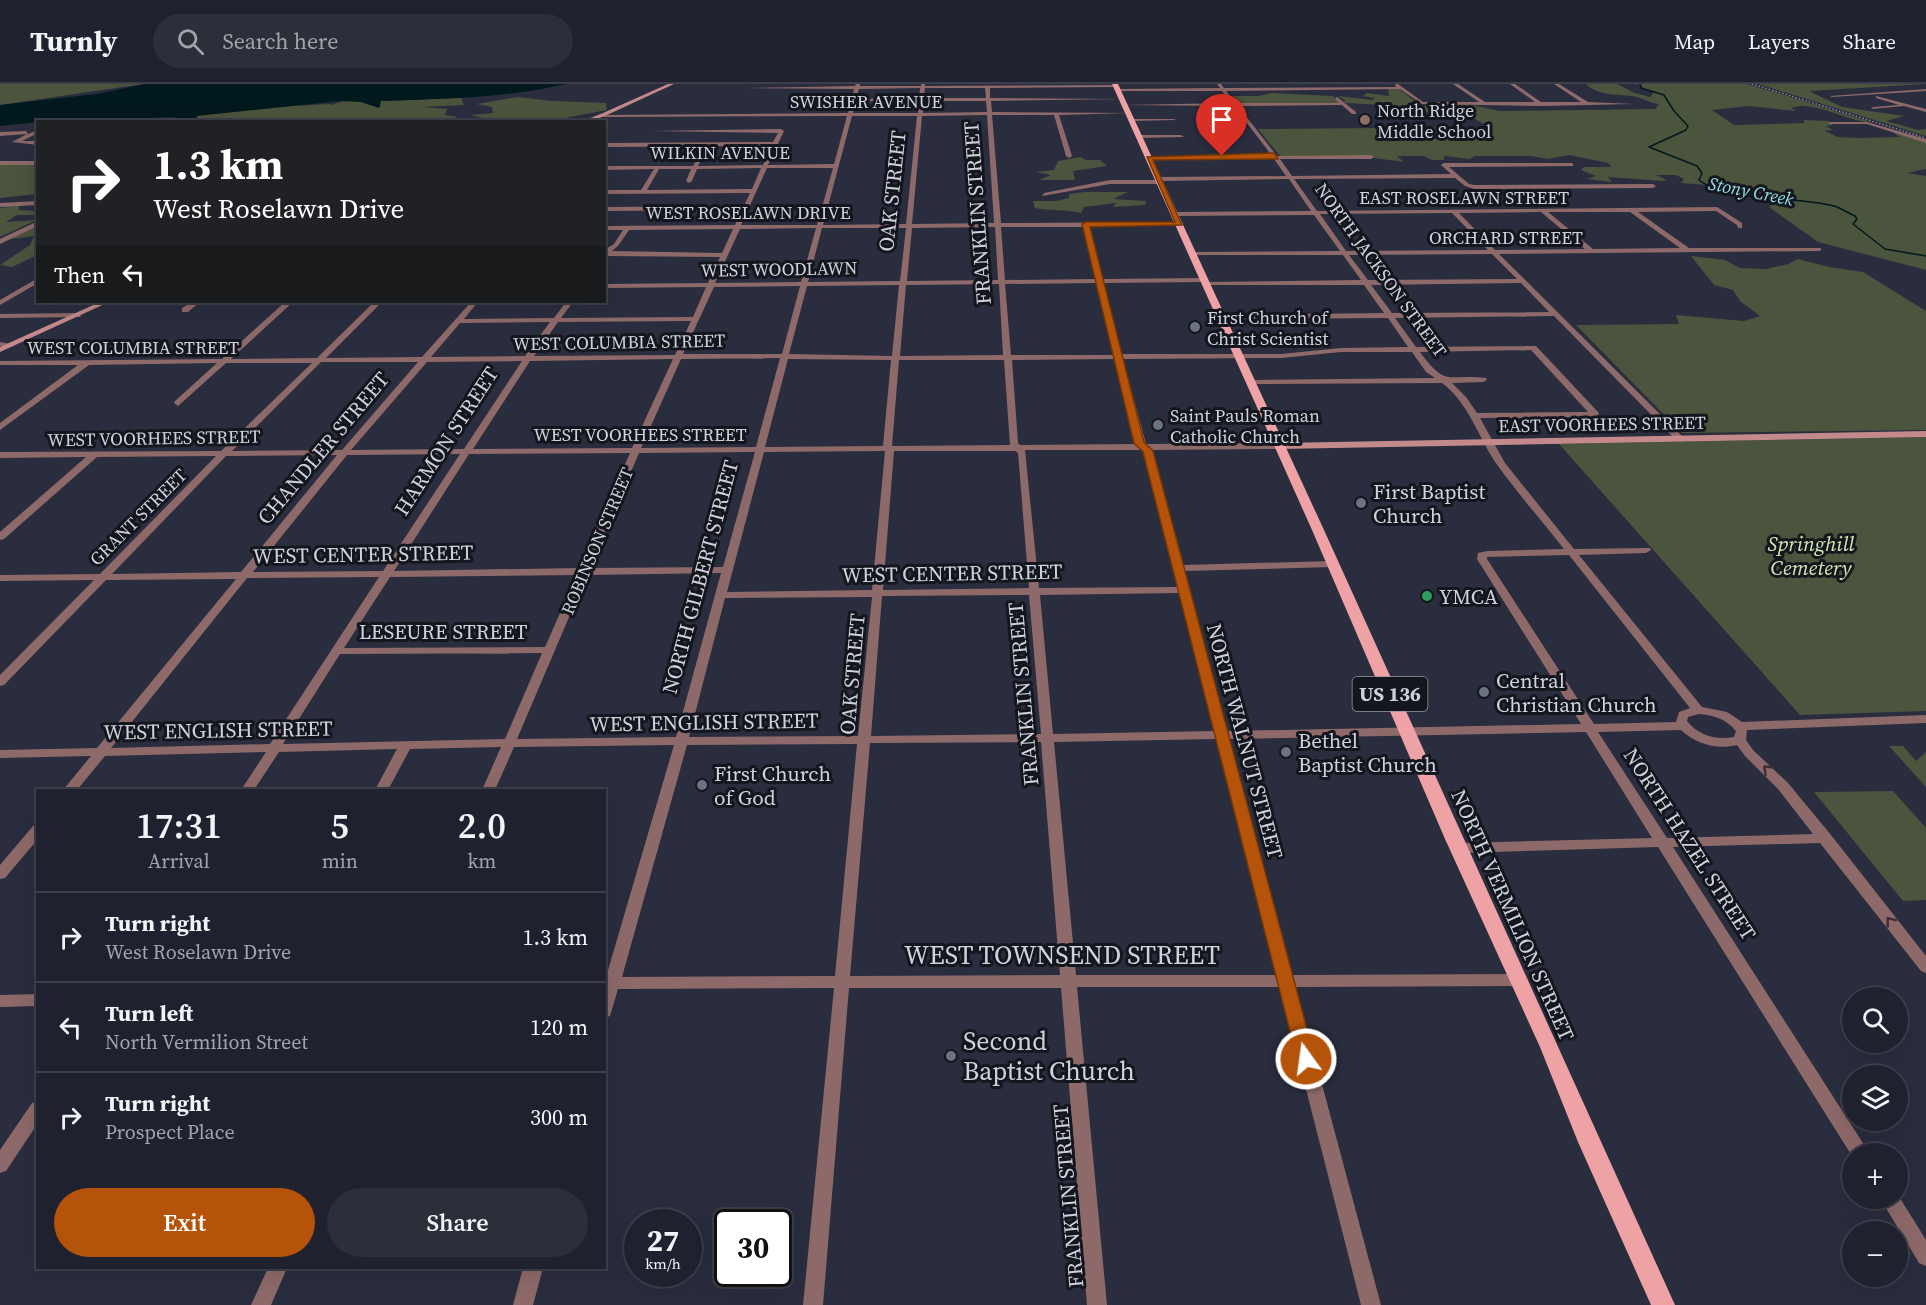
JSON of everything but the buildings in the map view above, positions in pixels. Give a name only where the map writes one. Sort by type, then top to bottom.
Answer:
[{"type":"main road","points":[[589,120],[603,116],[641,96],[672,84]]},
{"type":"main road","name":"NORTH VERMILION STREET","points":[[1122,100],[1520,980],[1662,1305]]},
{"type":"main road","points":[[0,350],[103,303]]},
{"type":"main road","name":"EAST VOORHEES STREET","points":[[1280,446],[1926,434]]},
{"type":"street","points":[[755,84],[747,88],[858,86],[923,90],[988,90],[1122,100],[1342,104]]},
{"type":"street","name":"NORTH JACKSON STREET","points":[[1220,84],[1346,253],[1429,370],[1455,390],[1475,416],[1501,464],[1698,710]]},
{"type":"street","points":[[1323,84],[1342,104],[1354,112]]},
{"type":"street","points":[[1396,84],[1422,103],[1632,104]]},
{"type":"street","points":[[1455,84],[1485,104]]},
{"type":"street","points":[[1512,84],[1542,105]]},
{"type":"street","points":[[1556,84],[1588,104]]},
{"type":"street","name":"NORTH GILBERT STREET","points":[[606,1000],[609,983],[681,743],[858,86]]},
{"type":"street","points":[[854,100],[923,90],[988,90],[1122,100],[1223,89],[1401,88]]},
{"type":"street","points":[[1848,88],[1926,111]]},
{"type":"street","name":"OAK STREET","points":[[813,1305],[879,593],[896,358],[923,90]]},
{"type":"street","name":"FRANKLIN STREET","points":[[988,90],[1006,357],[1014,444],[1022,452],[1097,1305]]},
{"type":"street","points":[[1832,96],[1926,90]]},
{"type":"street","name":"SWISHER AVENUE","points":[[603,116],[1056,113],[1122,100]]},
{"type":"street","points":[[1122,100],[1174,120]]},
{"type":"street","points":[[1873,108],[1926,105]]},
{"type":"street","points":[[1056,113],[1069,156]]},
{"type":"street","points":[[638,153],[665,116]]},
{"type":"street","points":[[1916,122],[1926,121]]},
{"type":"street","points":[[1830,123],[1867,123],[1926,141]]},
{"type":"street","name":"ROBINSON STREET","points":[[489,789],[708,287],[712,285],[781,131],[654,131]]},
{"type":"street","points":[[0,134],[35,132]]},
{"type":"street","points":[[35,132],[15,142],[36,143]]},
{"type":"street","points":[[1141,138],[1181,137]]},
{"type":"street","points":[[606,146],[775,144]]},
{"type":"street","points":[[1149,157],[1371,157]]},
{"type":"street","points":[[627,167],[632,160]]},
{"type":"street","points":[[0,163],[36,163]]},
{"type":"street","points":[[689,181],[696,165]]},
{"type":"street","name":"WILKIN AVENUE","points":[[606,168],[696,165],[836,166]]},
{"type":"street","points":[[1572,165],[1444,165],[1467,185],[1474,187],[1653,186]]},
{"type":"street","points":[[1517,165],[1526,172]]},
{"type":"street","points":[[643,191],[658,167]]},
{"type":"street","points":[[1044,195],[1110,182],[1457,177]]},
{"type":"street","points":[[1534,179],[1543,187]]},
{"type":"street","points":[[606,192],[753,191]]},
{"type":"street","points":[[0,205],[36,203]]},
{"type":"street","points":[[606,209],[746,208]]},
{"type":"street","name":"EAST ROSELAWN STREET","points":[[1177,219],[1316,213],[1717,209],[1740,224],[1740,227]]},
{"type":"street","points":[[1632,210],[1687,250]]},
{"type":"street","points":[[1543,211],[1592,251]]},
{"type":"street","points":[[1454,212],[1680,439]]},
{"type":"street","name":"WEST ROSELAWN DRIVE","points":[[606,228],[1086,224],[1177,219]]},
{"type":"street","points":[[0,242],[36,224]]},
{"type":"street","name":"NORTH WALNUT STREET","points":[[1086,224],[1140,443],[1148,451],[1371,1305]]},
{"type":"street","points":[[606,252],[616,244],[627,228]]},
{"type":"street","name":"ORCHARD STREET","points":[[1193,254],[1819,249]]},
{"type":"street","points":[[606,253],[726,255]]},
{"type":"street","points":[[0,303],[36,281]]},
{"type":"street","name":"WEST WOODLAWN","points":[[606,286],[1100,281],[1366,283],[1523,281]]},
{"type":"street","points":[[185,310],[195,303]]},
{"type":"street","points":[[178,403],[288,303]]},
{"type":"street","name":"GRANT STREET","points":[[0,682],[224,453],[377,303]]},
{"type":"street","name":"CHANDLER STREET","points":[[71,789],[345,453],[473,303]]},
{"type":"street","name":"HARMON STREET","points":[[249,789],[466,451],[528,358],[568,303]]},
{"type":"street","points":[[1222,317],[1556,314]]},
{"type":"street","points":[[0,316],[76,315]]},
{"type":"street","points":[[459,321],[695,319]]},
{"type":"street","points":[[0,344],[11,345]]},
{"type":"street","name":"WEST COLUMBIA STREET","points":[[0,363],[679,356],[896,358],[1281,356],[1341,350],[1533,348],[1595,414],[1475,416]]},
{"type":"street","points":[[0,427],[87,362]]},
{"type":"street","points":[[1251,382],[1483,380]]},
{"type":"street","name":"WEST VOORHEES STREET","points":[[0,455],[1280,446]]},
{"type":"street","points":[[0,537],[95,454]]},
{"type":"street","points":[[1570,551],[1646,550]]},
{"type":"street","name":"NORTH HAZEL STREET","points":[[1570,551],[1487,554],[1482,555],[1482,559],[1853,1143]]},
{"type":"street","points":[[1178,568],[1332,564]]},
{"type":"street","name":"WEST CENTER STREET","points":[[0,578],[727,570]]},
{"type":"street","name":"WEST CENTER STREET","points":[[720,595],[1184,590]]},
{"type":"street","name":"LESEURE STREET","points":[[336,651],[550,650]]},
{"type":"street","points":[[1926,719],[1740,733],[1727,743],[1706,740],[1689,732],[1681,721],[1683,715],[1698,710],[1720,713],[1740,733],[1749,753],[1784,786],[1926,967]]},
{"type":"street","name":"WEST ENGLISH STREET","points":[[0,754],[510,743],[1221,736],[1684,726]]},
{"type":"street","points":[[383,789],[406,745]]},
{"type":"street","points":[[0,874],[36,831]]},
{"type":"street","points":[[1459,848],[1826,838]]},
{"type":"street","name":"WEST TOWNSEND STREET","points":[[609,983],[1520,980]]},
{"type":"street","points":[[0,1001],[36,1000]]},
{"type":"street","points":[[0,1165],[36,1111]]},
{"type":"street","points":[[1896,1209],[1926,1257]]},
{"type":"street","points":[[261,1305],[277,1269]]},
{"type":"street","points":[[523,1305],[533,1269]]},
{"type":"green space","points":[[0,84],[143,84],[0,105]]},
{"type":"green space","points":[[1586,84],[1617,84],[1650,97],[1654,92],[1641,85],[1631,84],[1748,84],[1874,123],[1803,106],[1791,108],[1796,111],[1748,106],[1712,110],[1734,125],[1805,123],[1803,120],[1829,121],[1833,125],[1826,126],[1833,130],[1825,131],[1838,137],[1900,137],[1892,132],[1926,142],[1926,169],[1907,173],[1926,176],[1926,270],[1818,242],[1769,207],[1784,196],[1681,183],[1684,179],[1676,175],[1656,175],[1667,180],[1662,181],[1608,177],[1612,182],[1587,179],[1596,176],[1581,170],[1584,167],[1612,167],[1608,163],[1569,155],[1547,159],[1532,156],[1475,156],[1470,159],[1444,156],[1444,160],[1432,160],[1424,156],[1397,156],[1404,162],[1371,156],[1280,156],[1258,129],[1488,127],[1469,115],[1404,111],[1398,106],[1346,103],[1338,96],[1373,100],[1374,98],[1363,96],[1367,93],[1389,96],[1388,89],[1399,89],[1416,102],[1414,105],[1449,108],[1444,105],[1467,104],[1499,111],[1655,109],[1659,104],[1635,97],[1602,93]]},
{"type":"green space","points":[[1758,84],[1926,84],[1809,91],[1842,107],[1904,116],[1886,121],[1918,130],[1926,129],[1926,136]]},
{"type":"green space","points":[[1271,93],[1333,96],[1340,103],[1239,103],[1233,96],[1259,96]]},
{"type":"green space","points":[[517,97],[606,103],[607,110],[554,120],[513,120],[470,115],[493,113],[492,107],[476,104]]},
{"type":"green space","points":[[461,98],[464,105],[422,107],[447,109],[445,115],[458,117],[447,120],[201,120],[196,116],[259,108],[333,105],[344,101],[379,108],[381,101]]},
{"type":"green space","points":[[1080,157],[1086,160],[1100,160],[1107,166],[1073,171],[1075,180],[1039,180],[1051,175],[1035,172],[1054,170],[1058,161]]},
{"type":"green space","points":[[0,165],[36,165],[36,194],[0,198]]},
{"type":"green space","points":[[1128,192],[1113,199],[1146,201],[1145,205],[1113,207],[1116,203],[1084,207],[1081,213],[1035,208],[1033,201],[1056,201],[1069,198],[1069,194]]},
{"type":"green space","points":[[19,205],[19,210],[36,211],[36,215],[17,215],[6,222],[36,220],[0,237],[0,208]]},
{"type":"green space","points":[[36,226],[36,255],[12,267],[0,265],[30,245],[34,236],[11,239]]},
{"type":"green space","points":[[1691,256],[1725,260],[1740,268],[1766,269],[1798,259],[1863,272],[1926,311],[1926,430],[1682,433],[1576,325],[1679,324],[1676,315],[1744,321],[1760,316],[1740,301],[1733,290],[1714,285]]},
{"type":"green space","name":"Springhill Cemetery","points":[[1926,437],[1926,711],[1800,715],[1559,444]]},
{"type":"green space","points":[[1889,746],[1903,746],[1916,761],[1926,752],[1926,787]]},
{"type":"green space","points":[[1893,791],[1926,828],[1926,900],[1903,901],[1814,792]]},
{"type":"shaded area","points":[[146,84],[566,84],[497,95],[381,101],[379,108],[362,102],[340,101],[196,116],[203,120],[177,120],[175,117],[36,120],[36,122],[0,126],[0,105],[96,94]]},
{"type":"waterway","name":"Stony Creek","points":[[1640,84],[1641,88],[1664,95],[1674,111],[1688,126],[1686,130],[1649,147],[1697,166],[1702,173],[1699,180],[1727,192],[1834,206],[1855,216],[1857,219],[1853,224],[1885,249],[1926,256]]},
{"type":"railway","points":[[1752,84],[1926,138]]},
{"type":"place","name":"North Ridge Middle School","points":[[1365,120]]},
{"type":"place","name":"First Church of Christ Scientist","points":[[1195,327]]},
{"type":"place","name":"Saint Pauls Roman Catholic Church","points":[[1158,425]]},
{"type":"place","name":"First Baptist Church","points":[[1361,503]]},
{"type":"place","name":"YMCA","points":[[1427,596]]},
{"type":"place","name":"Central Christian Church","points":[[1484,692]]},
{"type":"place","name":"Bethel Baptist Church","points":[[1286,752]]},
{"type":"place","name":"First Church of God","points":[[702,785]]},
{"type":"place","name":"Second Baptist Church","points":[[951,1056]]},
{"type":"route","points":[[1222,156],[1274,155],[1276,157],[1149,158],[1180,224],[1086,224],[1107,318],[1140,443],[1148,451],[1306,1059]]}]
